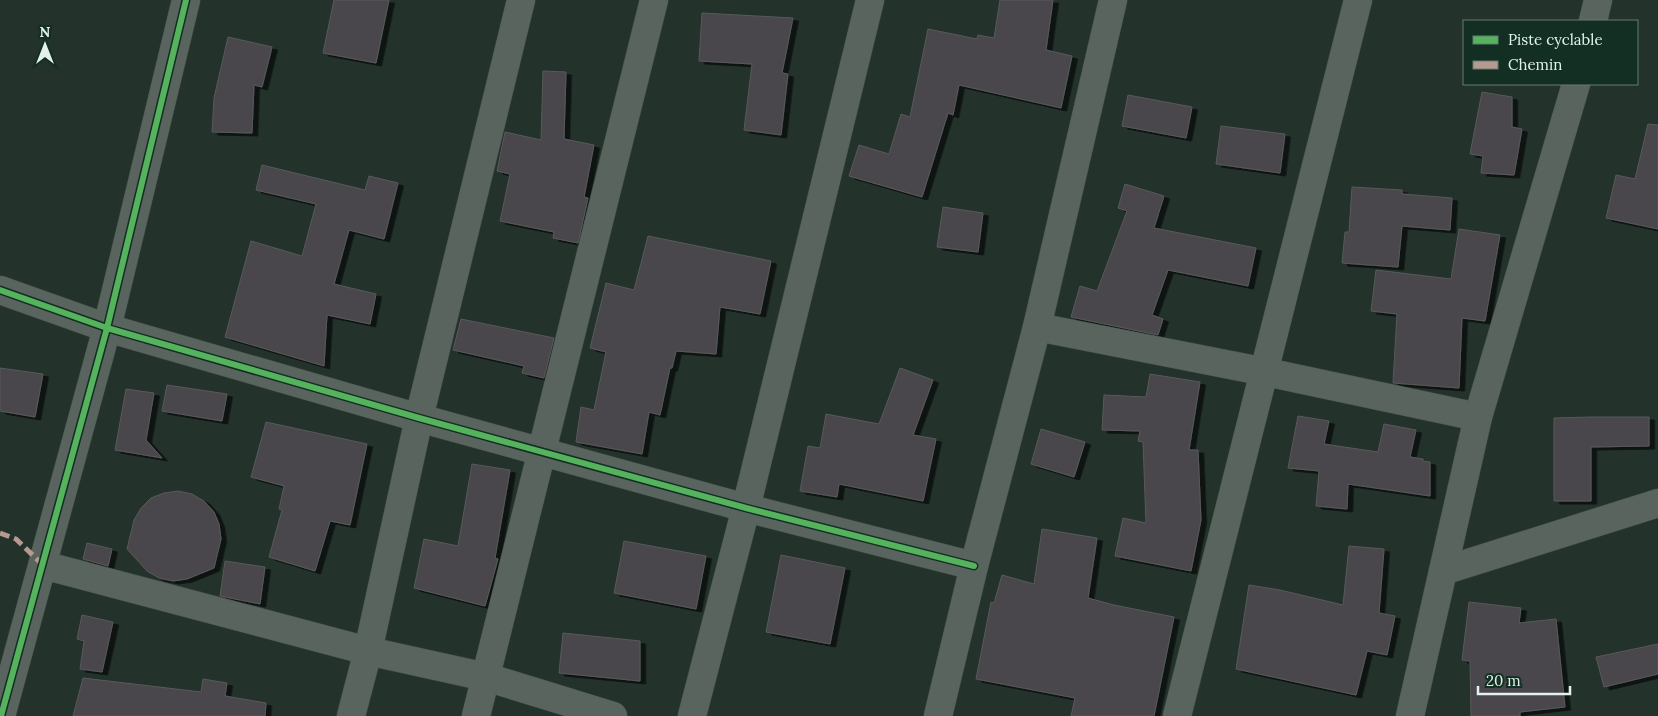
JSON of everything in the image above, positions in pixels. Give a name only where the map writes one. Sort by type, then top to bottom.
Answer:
[{"type":"street","points":[[1,716],[107,328],[186,0]]},
{"type":"street","points":[[351,716],[368,651],[419,418],[521,0]]},
{"type":"street","points":[[476,716],[654,0]]},
{"type":"street","points":[[692,716],[746,508],[870,0]]},
{"type":"street","points":[[938,716],[974,566],[1037,327],[1113,0]]},
{"type":"street","points":[[1177,716],[1266,372],[1358,0]]},
{"type":"street","points":[[1592,20],[1598,0]]},
{"type":"street","points":[[1410,716],[1478,417],[1576,85]]},
{"type":"street","points":[[0,290],[107,328],[419,418],[746,508],[974,566]]},
{"type":"street","points":[[1037,327],[1266,372],[1478,417]]},
{"type":"street","points":[[1443,571],[1658,504]]},
{"type":"street","points":[[43,565],[368,651],[486,677],[613,716]]},
{"type":"building","points":[[334,0],[389,0],[376,63],[323,53]]},
{"type":"building","points":[[1000,0],[1053,0],[1046,50],[1072,56],[1061,108],[959,85],[953,115],[948,113],[922,197],[849,176],[859,145],[889,154],[901,114],[910,117],[928,29],[977,39],[978,35],[994,38]]},
{"type":"building","points":[[702,13],[793,18],[782,73],[788,74],[781,135],[744,130],[752,64],[699,61]]},
{"type":"building","points":[[228,37],[272,47],[262,87],[254,85],[252,133],[212,132],[214,98]]},
{"type":"building","points":[[543,71],[566,72],[564,139],[594,145],[584,197],[588,198],[578,243],[553,238],[554,232],[500,221],[510,174],[497,171],[505,132],[541,140]]},
{"type":"building","points":[[1482,92],[1512,97],[1512,127],[1522,129],[1514,175],[1481,173],[1483,156],[1470,154]]},
{"type":"building","points":[[1128,95],[1192,107],[1186,138],[1122,126]]},
{"type":"building","points":[[1648,124],[1658,125],[1658,229],[1606,218],[1616,175],[1635,179]]},
{"type":"building","points":[[1221,126],[1285,134],[1280,173],[1216,164]]},
{"type":"building","points":[[262,165],[365,190],[369,176],[398,183],[384,239],[349,230],[334,284],[376,294],[370,324],[327,315],[324,366],[225,337],[251,241],[302,256],[316,204],[256,190]]},
{"type":"building","points":[[1125,184],[1164,196],[1154,228],[1256,248],[1248,286],[1168,270],[1152,315],[1163,319],[1158,335],[1071,317],[1080,286],[1097,291],[1127,211],[1118,208]]},
{"type":"building","points":[[1352,187],[1402,190],[1402,194],[1452,198],[1450,230],[1402,226],[1398,267],[1342,263],[1345,232],[1349,232]]},
{"type":"building","points":[[943,207],[983,213],[978,252],[937,247]]},
{"type":"building","points":[[1459,229],[1500,235],[1485,321],[1462,318],[1459,388],[1393,383],[1397,314],[1371,311],[1376,270],[1451,279]]},
{"type":"building","points":[[648,236],[771,261],[760,314],[720,307],[716,354],[676,351],[672,368],[670,368],[660,415],[649,412],[642,454],[576,442],[581,407],[594,410],[606,352],[590,348],[606,283],[634,290]]},
{"type":"building","points":[[461,319],[554,338],[544,378],[522,373],[524,366],[453,350]]},
{"type":"building","points":[[0,368],[43,374],[35,417],[0,411]]},
{"type":"building","points":[[900,368],[933,380],[913,435],[936,439],[923,501],[839,484],[837,497],[800,491],[808,446],[820,448],[826,414],[879,424]]},
{"type":"building","points":[[1150,374],[1200,382],[1189,450],[1198,450],[1201,520],[1191,571],[1115,556],[1123,518],[1146,523],[1143,442],[1138,441],[1140,431],[1102,430],[1104,395],[1146,397]]},
{"type":"building","points":[[167,385],[227,394],[222,421],[162,411]]},
{"type":"building","points":[[126,389],[154,393],[146,440],[162,458],[115,450]]},
{"type":"building","points":[[1298,416],[1329,421],[1324,444],[1378,452],[1384,424],[1416,430],[1410,457],[1430,462],[1430,496],[1348,484],[1347,509],[1316,506],[1319,471],[1288,468]]},
{"type":"building","points":[[1649,417],[1649,446],[1591,447],[1591,501],[1554,501],[1554,418]]},
{"type":"building","points":[[266,422],[367,444],[350,525],[330,521],[315,571],[269,557],[282,510],[279,509],[284,486],[251,477]]},
{"type":"building","points":[[1041,429],[1085,442],[1074,477],[1031,464]]},
{"type":"building","points":[[472,464],[510,470],[495,558],[498,559],[485,606],[414,588],[424,539],[458,546]]},
{"type":"building","points":[[178,491],[192,494],[204,501],[214,512],[219,524],[221,539],[214,568],[187,579],[173,581],[159,578],[147,571],[127,549],[134,520],[141,508],[151,498],[164,493]]},
{"type":"building","points":[[1042,529],[1097,538],[1088,598],[1174,617],[1154,716],[1071,716],[1075,698],[976,679],[991,602],[994,603],[1002,575],[1034,584]]},
{"type":"building","points":[[624,541],[706,556],[696,609],[614,593]]},
{"type":"building","points":[[87,543],[112,549],[108,566],[83,559]]},
{"type":"building","points":[[1349,546],[1384,549],[1379,613],[1395,616],[1387,655],[1367,651],[1356,695],[1236,669],[1249,585],[1280,590],[1343,605]]},
{"type":"building","points":[[781,555],[845,568],[830,644],[766,632]]},
{"type":"building","points":[[225,561],[265,567],[260,604],[220,596]]},
{"type":"building","points":[[1469,602],[1521,608],[1519,623],[1556,619],[1565,707],[1520,712],[1520,716],[1471,716],[1470,661],[1462,660]]},
{"type":"building","points":[[82,615],[113,622],[102,672],[80,669],[84,641],[77,639]]},
{"type":"building","points":[[563,633],[640,641],[640,681],[559,673]]},
{"type":"building","points":[[1658,644],[1658,674],[1604,687],[1596,657]]},
{"type":"building","points":[[83,678],[201,692],[203,679],[227,683],[225,696],[266,703],[265,716],[73,716]]},
{"type":"marked path","points":[[0,533],[16,539],[43,565]]},
{"type":"cycle path","points":[[1,716],[107,328],[186,0]]},
{"type":"cycle path","points":[[0,290],[107,328],[419,418],[746,508],[974,566]]}]
